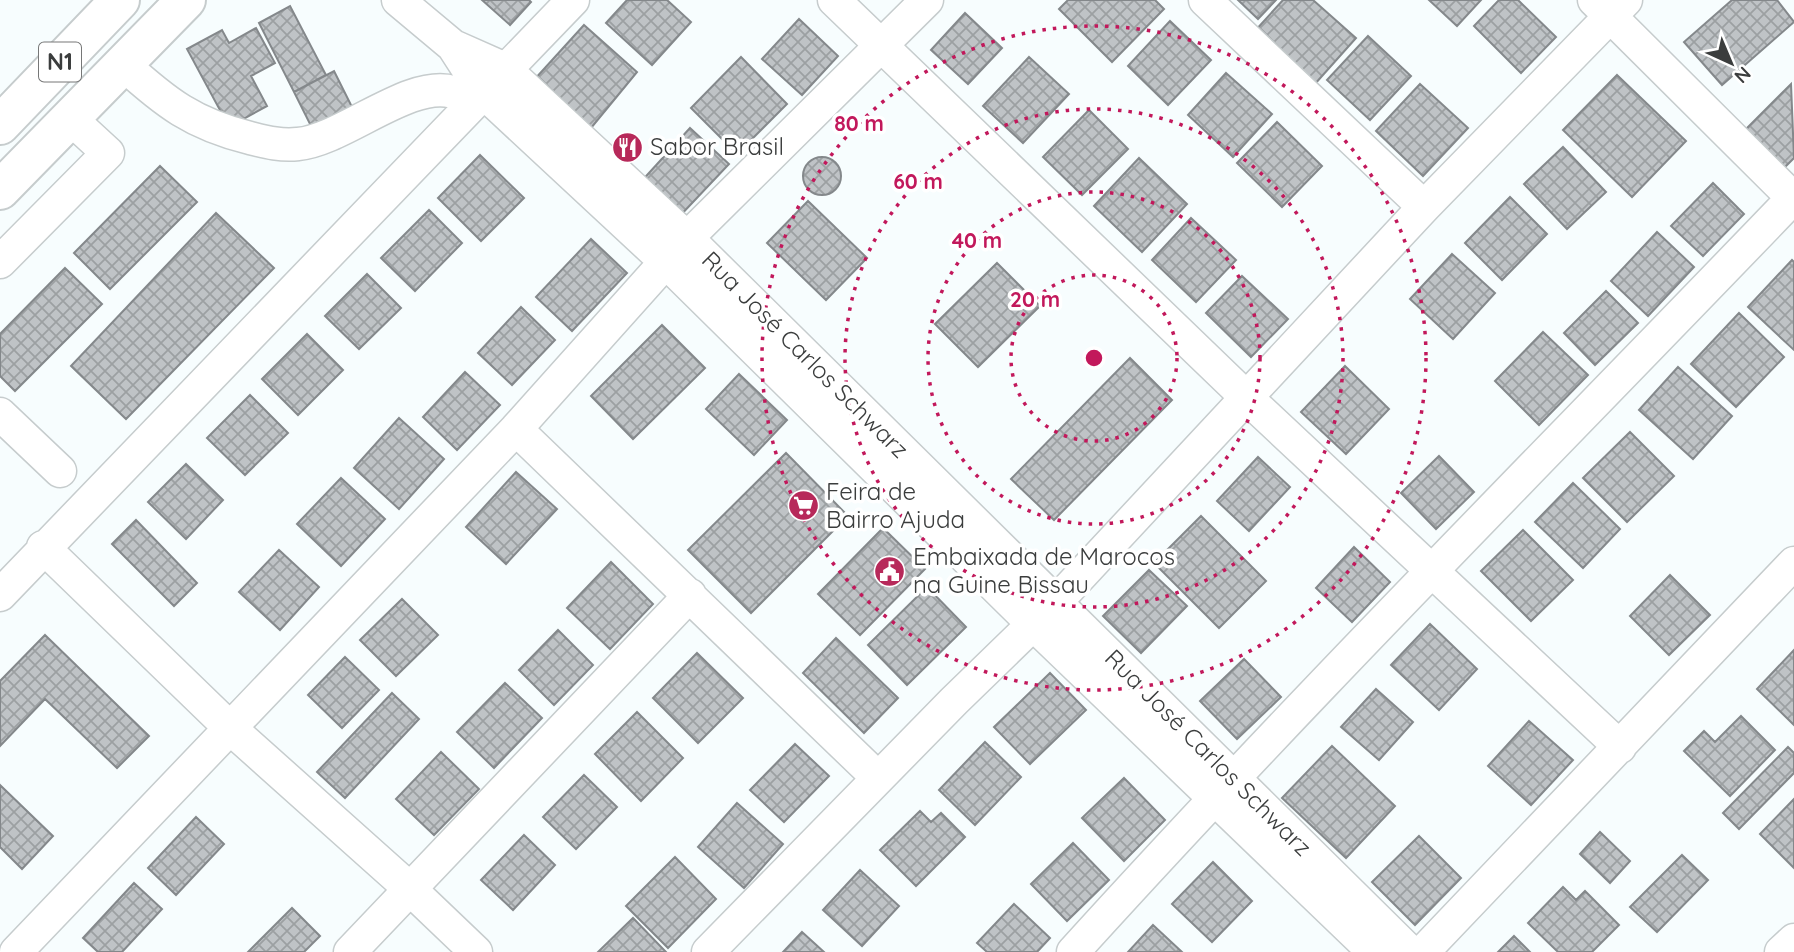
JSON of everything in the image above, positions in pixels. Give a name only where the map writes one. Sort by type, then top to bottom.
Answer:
[{"type":"main road","name":"N1","points":[[0,125],[120,0]]},
{"type":"main road","name":"N1","points":[[0,190],[186,0]]},
{"type":"street","name":"Rua José Carlos Schwarz","points":[[398,0],[453,46],[505,69],[687,238],[1056,602],[1374,952]]},
{"type":"street","points":[[0,595],[297,288],[476,97],[573,0]]},
{"type":"street","points":[[834,0],[1247,398],[1620,747]]},
{"type":"street","points":[[16,952],[516,429],[687,238],[927,0]]},
{"type":"street","points":[[1205,0],[1424,207]]},
{"type":"street","points":[[709,952],[878,778],[1056,602],[1610,5],[1794,198],[1430,569],[1073,952]]},
{"type":"street","name":"Rua José Carlos Schwarz","points":[[453,46],[476,97],[666,262],[1033,624],[1410,952]]},
{"type":"street","points":[[123,64],[178,110],[214,130],[276,145],[321,139],[408,97],[432,91],[452,91],[476,97]]},
{"type":"street","points":[[0,262],[108,153],[70,118]]},
{"type":"street","points":[[0,414],[60,471]]},
{"type":"street","points":[[516,429],[878,778]]},
{"type":"street","points":[[43,548],[230,728],[409,887],[476,952]]},
{"type":"street","points":[[1423,952],[1794,564]]},
{"type":"street","points":[[350,952],[409,887],[690,595]]},
{"type":"street","points":[[1781,952],[1794,940]]},
{"type":"building","points":[[482,0],[529,0],[531,2],[510,25]]},
{"type":"building","points":[[627,0],[667,0],[691,22],[652,65],[606,23]]},
{"type":"building","points":[[1068,0],[1155,0],[1164,9],[1112,62],[1059,9]]},
{"type":"building","points":[[1238,0],[1276,0],[1258,19]]},
{"type":"building","points":[[1283,0],[1313,0],[1356,38],[1314,85],[1254,32]]},
{"type":"building","points":[[1429,0],[1481,0],[1457,26]]},
{"type":"building","points":[[1499,0],[1518,0],[1556,37],[1521,73],[1474,26]]},
{"type":"building","points":[[1732,0],[1777,0],[1794,22],[1722,85],[1684,42]]},
{"type":"building","points":[[290,6],[326,75],[294,92],[259,23]]},
{"type":"building","points":[[965,13],[1002,48],[968,84],[931,50]]},
{"type":"building","points":[[799,19],[838,56],[802,95],[762,59]]},
{"type":"building","points":[[1170,21],[1211,60],[1168,105],[1128,66]]},
{"type":"building","points":[[584,25],[637,72],[591,128],[534,80]]},
{"type":"building","points":[[256,28],[275,63],[251,76],[267,106],[229,127],[187,49],[222,30],[229,43]]},
{"type":"building","points":[[1368,36],[1411,76],[1370,120],[1327,80]]},
{"type":"building","points":[[741,57],[787,104],[737,154],[691,108]]},
{"type":"building","points":[[1029,57],[1069,94],[1023,143],[983,106]]},
{"type":"building","points":[[334,71],[357,117],[317,138],[294,92]]},
{"type":"building","points":[[1226,73],[1272,114],[1233,157],[1188,115]]},
{"type":"building","points":[[1617,75],[1686,141],[1632,197],[1563,130]]},
{"type":"building","points":[[1420,84],[1468,128],[1423,176],[1376,131]]},
{"type":"building","points":[[1791,84],[1794,158],[1783,169],[1745,130]]},
{"type":"building","points":[[1089,110],[1128,149],[1082,195],[1043,157]]},
{"type":"building","points":[[1277,122],[1322,166],[1282,207],[1237,163]]},
{"type":"building","points":[[690,128],[729,164],[676,220],[638,185]]},
{"type":"building","points":[[1563,147],[1606,192],[1567,229],[1524,184]]},
{"type":"building","points":[[480,155],[524,198],[481,241],[438,198]]},
{"type":"building","points":[[822,157],[835,163],[841,176],[835,189],[822,195],[809,189],[803,176],[809,163]]},
{"type":"building","points":[[1139,158],[1187,204],[1142,252],[1094,206]]},
{"type":"building","points":[[160,166],[197,202],[110,289],[74,253]]},
{"type":"building","points":[[1713,183],[1744,214],[1703,256],[1671,226]]},
{"type":"building","points":[[1510,197],[1547,234],[1502,280],[1465,243]]},
{"type":"building","points":[[808,201],[867,258],[826,300],[767,243]]},
{"type":"building","points":[[429,210],[462,243],[415,291],[381,258]]},
{"type":"building","points":[[216,213],[274,268],[126,419],[71,366]]},
{"type":"building","points":[[1191,218],[1236,260],[1196,302],[1152,260]]},
{"type":"building","points":[[1657,232],[1694,267],[1648,316],[1611,281]]},
{"type":"building","points":[[591,239],[627,273],[572,331],[536,297]]},
{"type":"building","points":[[1452,254],[1495,293],[1453,339],[1410,299]]},
{"type":"building","points":[[1792,260],[1794,262],[1794,350],[1748,307]]},
{"type":"building","points":[[997,263],[1040,306],[978,367],[935,324]]},
{"type":"building","points":[[65,268],[102,304],[15,391],[0,376],[0,334]]},
{"type":"building","points":[[367,274],[401,308],[359,349],[325,316]]},
{"type":"building","points":[[1242,276],[1288,319],[1251,357],[1206,313]]},
{"type":"building","points":[[1606,291],[1638,323],[1595,365],[1564,333]]},
{"type":"building","points":[[521,307],[555,340],[512,385],[478,353]]},
{"type":"building","points":[[1739,313],[1784,357],[1736,407],[1691,364]]},
{"type":"building","points":[[662,325],[705,368],[633,439],[591,396]]},
{"type":"building","points":[[1543,332],[1588,375],[1539,425],[1495,381]]},
{"type":"building","points":[[307,334],[343,370],[298,415],[262,379]]},
{"type":"building","points":[[1130,358],[1172,400],[1054,520],[1011,479]]},
{"type":"building","points":[[1345,366],[1389,409],[1346,454],[1301,412]]},
{"type":"building","points":[[1678,367],[1732,416],[1693,459],[1639,410]]},
{"type":"building","points":[[465,372],[500,405],[457,450],[423,417]]},
{"type":"building","points":[[739,374],[787,420],[754,455],[706,409]]},
{"type":"building","points":[[250,395],[288,433],[245,475],[207,438]]},
{"type":"building","points":[[399,418],[444,459],[399,509],[354,468]]},
{"type":"building","points":[[1630,432],[1674,476],[1627,522],[1583,478]]},
{"type":"building","points":[[786,453],[848,516],[751,613],[688,550]]},
{"type":"building","points":[[1439,456],[1474,492],[1436,529],[1401,493]]},
{"type":"building","points":[[1258,457],[1290,487],[1249,531],[1217,501]]},
{"type":"building","points":[[186,464],[223,500],[186,539],[148,502]]},
{"type":"building","points":[[516,472],[557,509],[506,564],[466,527]]},
{"type":"building","points":[[341,478],[385,519],[341,566],[297,524]]},
{"type":"building","points":[[1573,483],[1620,529],[1583,568],[1535,522]]},
{"type":"building","points":[[1201,516],[1266,581],[1219,628],[1154,563]]},
{"type":"building","points":[[136,520],[197,583],[174,606],[112,544]]},
{"type":"building","points":[[883,528],[925,569],[860,635],[818,594]]},
{"type":"building","points":[[1523,530],[1573,580],[1531,621],[1481,571]]},
{"type":"building","points":[[1354,547],[1390,582],[1352,622],[1316,588]]},
{"type":"building","points":[[279,550],[319,587],[280,630],[239,592]]},
{"type":"building","points":[[611,562],[653,604],[610,649],[567,608]]},
{"type":"building","points":[[1149,570],[1187,606],[1141,653],[1103,616]]},
{"type":"building","points":[[1670,575],[1710,615],[1669,655],[1630,616]]},
{"type":"building","points":[[927,587],[966,627],[907,685],[868,645]]},
{"type":"building","points":[[402,599],[438,635],[396,676],[360,640]]},
{"type":"building","points":[[1430,624],[1477,669],[1439,710],[1391,665]]},
{"type":"building","points":[[558,630],[593,665],[554,705],[519,670]]},
{"type":"building","points":[[45,635],[149,736],[117,768],[45,699],[0,746],[0,681]]},
{"type":"building","points":[[836,638],[898,698],[864,733],[803,673]]},
{"type":"building","points":[[1794,650],[1794,725],[1757,689]]},
{"type":"building","points":[[697,653],[743,698],[698,743],[653,698]]},
{"type":"building","points":[[345,657],[379,690],[342,728],[308,695]]},
{"type":"building","points":[[1244,659],[1281,697],[1237,739],[1200,701]]},
{"type":"building","points":[[1050,673],[1086,710],[1030,764],[994,727]]},
{"type":"building","points":[[505,683],[542,718],[494,768],[457,732]]},
{"type":"building","points":[[1376,689],[1413,722],[1379,760],[1341,727]]},
{"type":"building","points":[[392,693],[419,719],[345,798],[317,772]]},
{"type":"building","points":[[637,712],[683,758],[641,801],[595,754]]},
{"type":"building","points":[[1741,716],[1775,750],[1730,796],[1684,751],[1704,731],[1715,742]]},
{"type":"building","points":[[1529,721],[1573,760],[1531,805],[1488,766]]},
{"type":"building","points":[[985,742],[1021,777],[975,825],[939,790]]},
{"type":"building","points":[[795,744],[829,776],[784,822],[750,790]]},
{"type":"building","points":[[1332,746],[1395,806],[1346,858],[1282,798]]},
{"type":"building","points":[[1788,747],[1794,753],[1794,773],[1739,829],[1723,813]]},
{"type":"building","points":[[441,752],[479,789],[434,835],[396,799]]},
{"type":"building","points":[[584,775],[617,807],[576,849],[543,817]]},
{"type":"building","points":[[1124,778],[1165,820],[1124,861],[1082,818]]},
{"type":"building","points":[[0,785],[53,836],[22,869],[0,847]]},
{"type":"building","points":[[1794,799],[1794,868],[1760,834]]},
{"type":"building","points":[[737,803],[783,844],[744,888],[698,847]]},
{"type":"building","points":[[920,811],[931,822],[941,813],[965,837],[916,886],[880,850]]},
{"type":"building","points":[[196,817],[224,844],[176,895],[148,868]]},
{"type":"building","points":[[1600,832],[1630,861],[1610,883],[1580,854]]},
{"type":"building","points":[[524,835],[555,865],[513,910],[481,880]]},
{"type":"building","points":[[1419,836],[1461,878],[1415,925],[1372,882]]},
{"type":"building","points":[[1073,843],[1109,880],[1067,921],[1031,884]]},
{"type":"building","points":[[1682,855],[1708,880],[1657,932],[1630,907]]},
{"type":"building","points":[[675,857],[716,899],[668,948],[626,906]]},
{"type":"building","points":[[1213,862],[1252,901],[1212,942],[1172,904]]},
{"type":"building","points":[[860,870],[899,906],[862,946],[823,910]]},
{"type":"building","points":[[134,883],[162,909],[122,952],[98,952],[83,938]]},
{"type":"building","points":[[1563,887],[1576,900],[1585,891],[1619,925],[1592,952],[1558,952],[1528,923]]},
{"type":"building","points":[[1014,904],[1050,938],[1037,952],[987,952],[977,943]]},
{"type":"building","points":[[292,908],[320,936],[304,952],[248,952]]},
{"type":"building","points":[[633,918],[666,952],[598,952]]},
{"type":"building","points":[[1153,925],[1182,952],[1128,952]]},
{"type":"building","points":[[802,932],[824,952],[783,952]]},
{"type":"building","points":[[1514,936],[1530,952],[1498,952]]},
{"type":"place","name":"Sabor Brasil","points":[[627,147]]},
{"type":"place","name":"Feira de Bairro Ajuda","points":[[803,506]]},
{"type":"place","name":"Embaixada de Marocos na Guine Bissau","points":[[890,571]]}]
